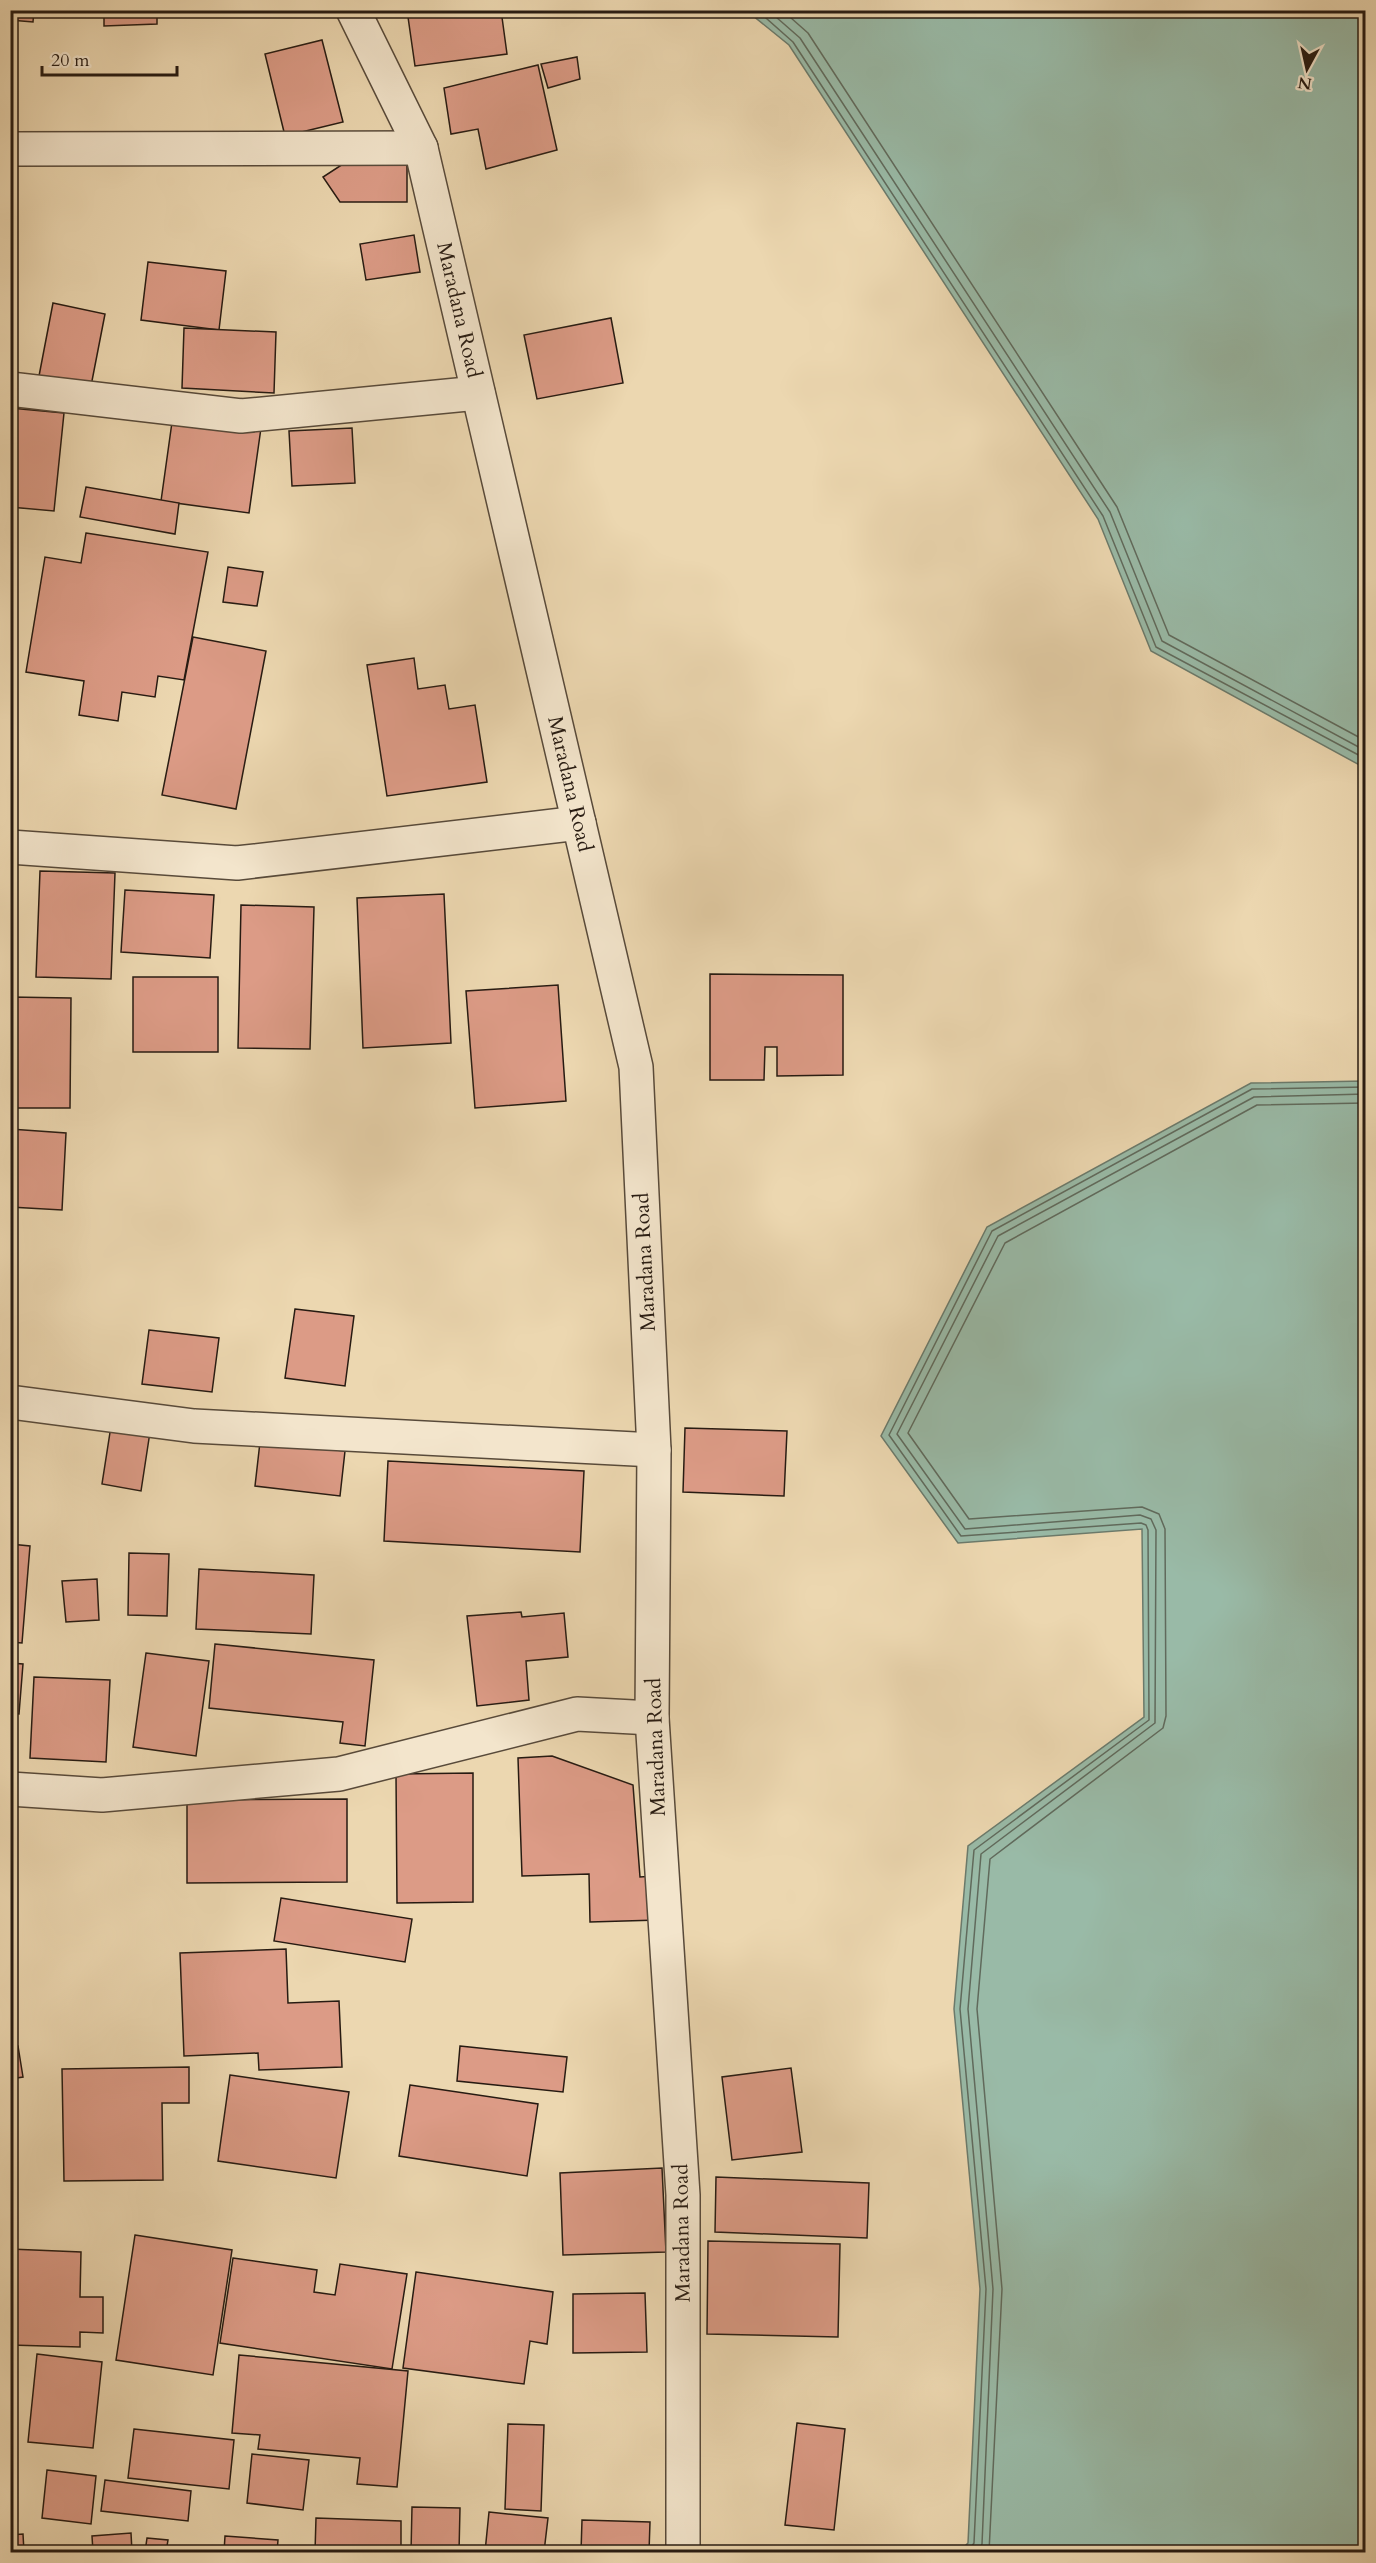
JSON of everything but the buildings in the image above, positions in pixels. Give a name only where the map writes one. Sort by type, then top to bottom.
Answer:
[{"type":"street","name":"Maradana Road","points":[[353,10],[420,148],[636,1067],[654,1450],[652,1718],[683,2195],[683,2553]]},
{"type":"street","points":[[10,149],[420,148]]},
{"type":"street","points":[[10,389],[241,416],[478,393]]},
{"type":"street","points":[[10,847],[237,864],[579,823]]},
{"type":"street","points":[[10,1402],[194,1426],[654,1450]]},
{"type":"street","points":[[10,1789],[102,1795],[339,1774],[577,1714],[652,1718]]},
{"type":"water","points":[[747,11],[1365,11],[1365,768],[1151,651],[1098,519],[789,45]]},
{"type":"water","points":[[1365,1081],[1365,2552],[959,2552],[968,2543],[980,2289],[954,2009],[968,1846],[1144,1717],[1142,1529],[958,1543],[881,1436],[987,1227],[1251,1083]]}]
